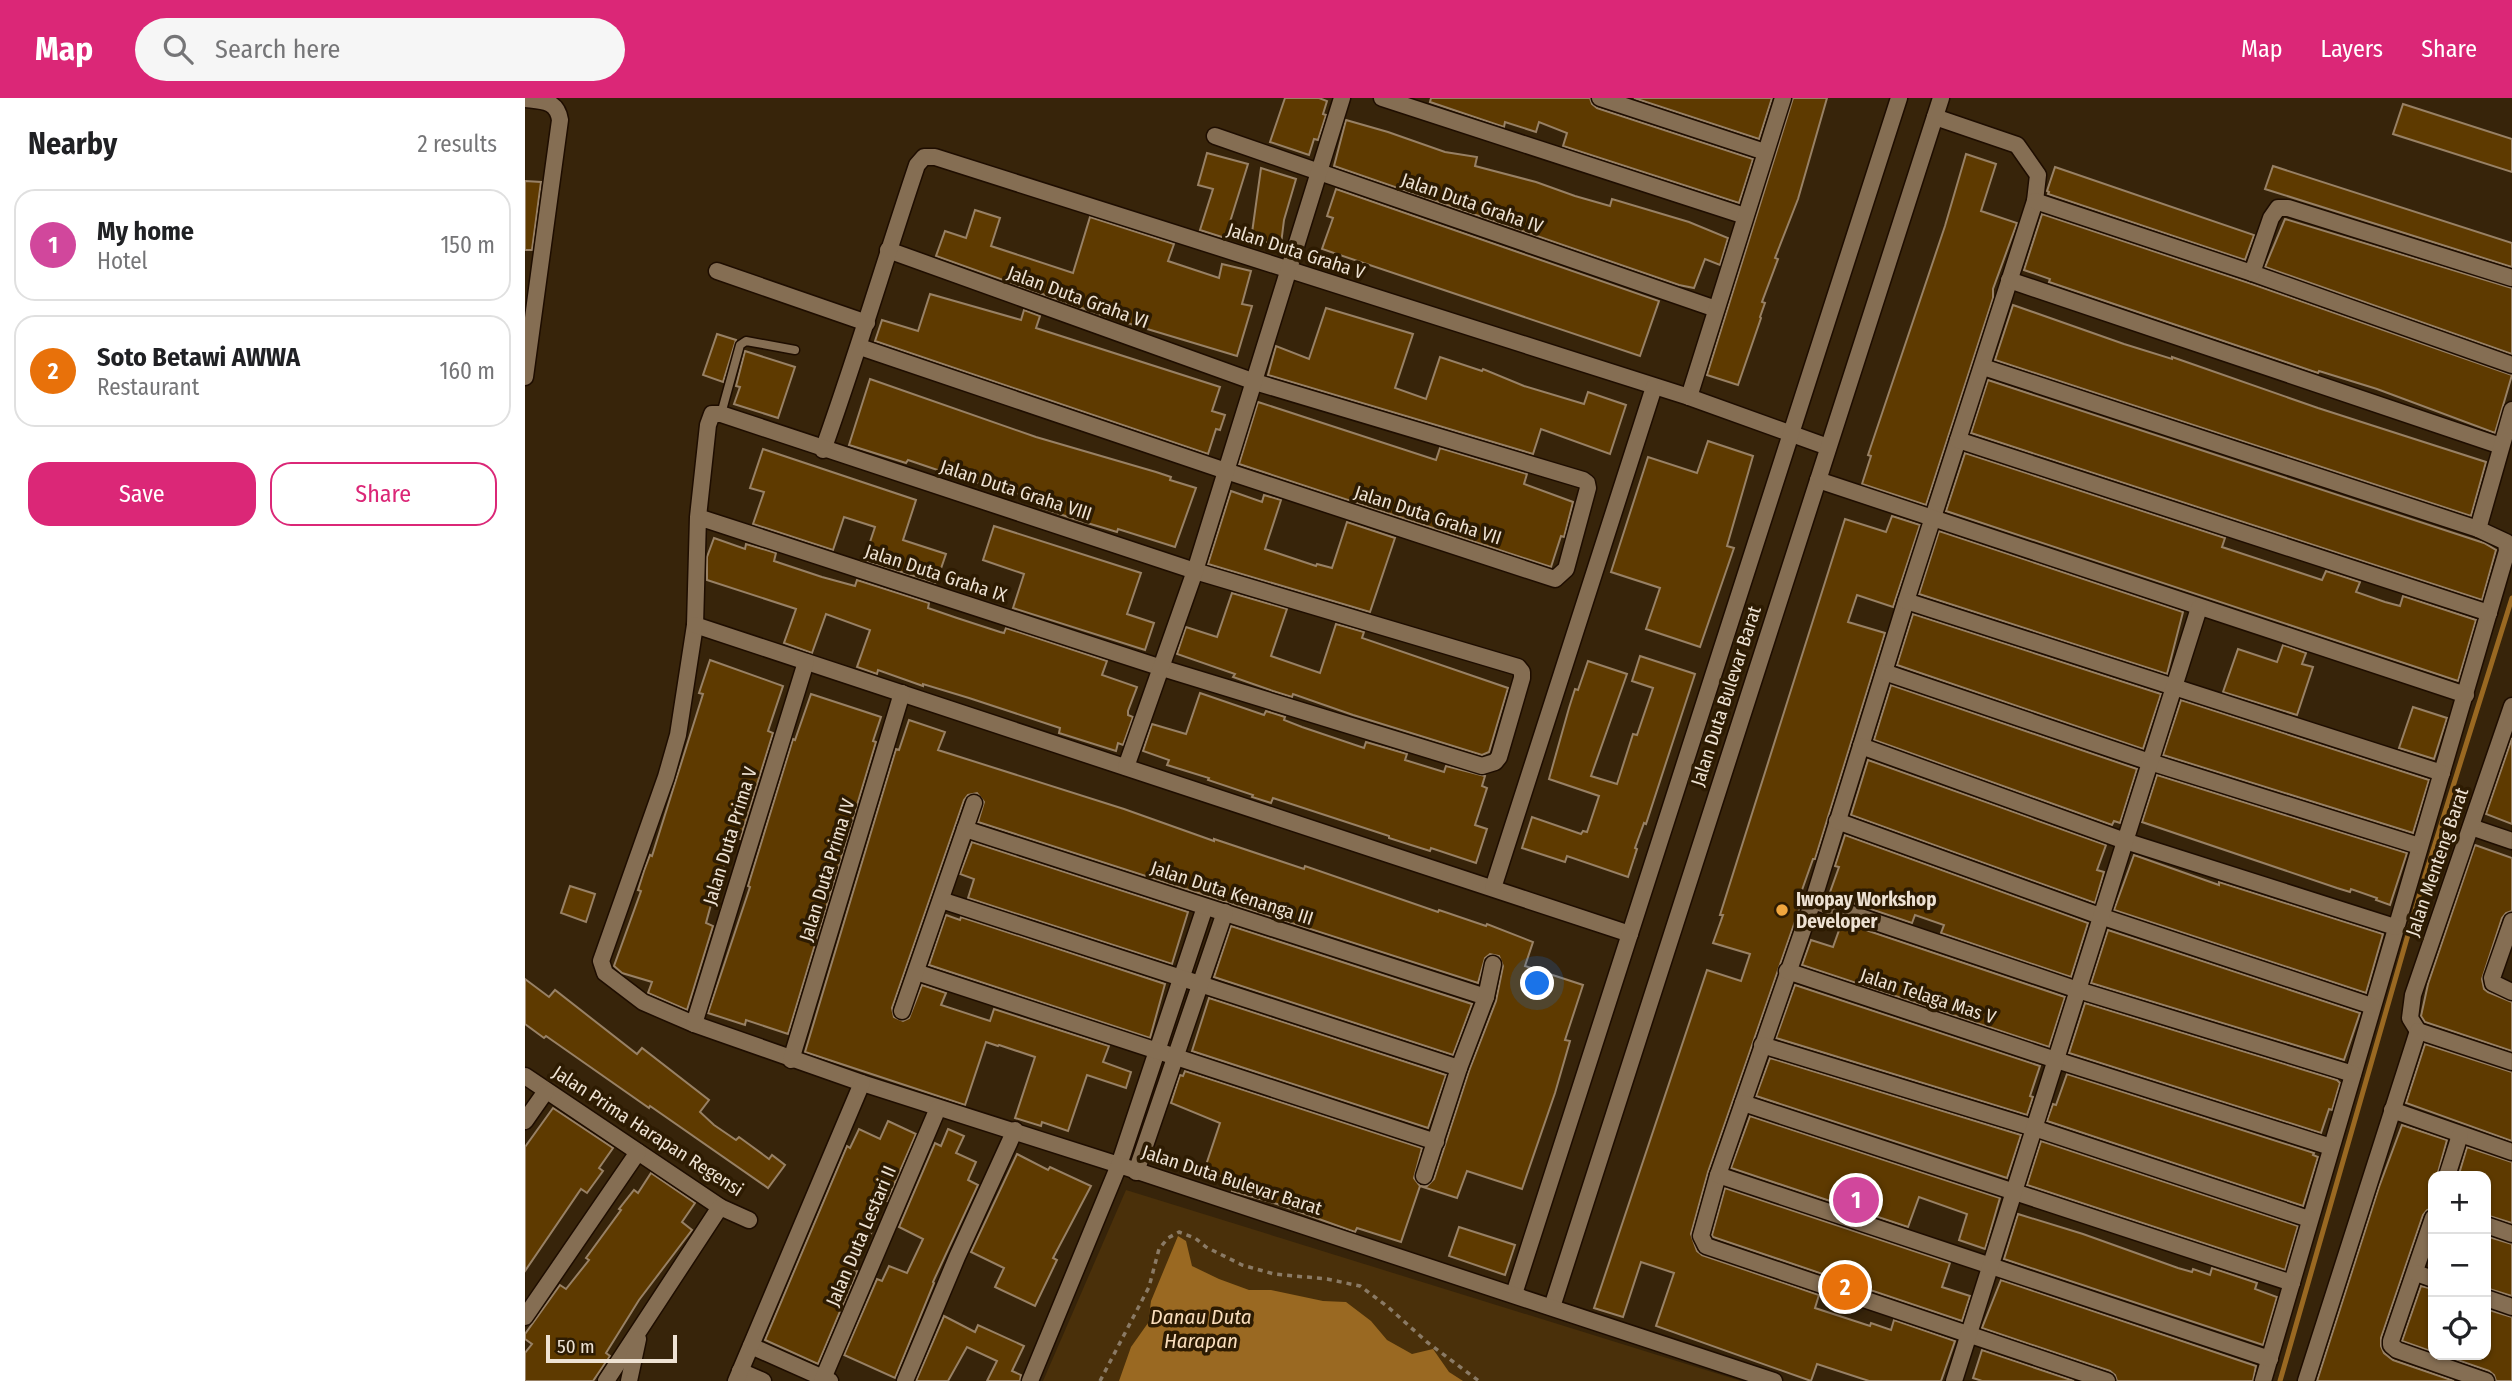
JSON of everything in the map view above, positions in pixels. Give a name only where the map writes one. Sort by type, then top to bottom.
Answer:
[{"type":"street","points":[[1126,767],[1195,570],[1342,98]]},
{"type":"street","points":[[1382,98],[1745,216]]},
{"type":"street","points":[[1600,98],[1765,152]]},
{"type":"street","points":[[1689,397],[1783,98]]},
{"type":"street","name":"Jalan Duta Bulevar Barat","points":[[1514,1294],[1795,435],[1899,98]]},
{"type":"street","name":"Jalan Duta Bulevar Barat","points":[[1552,1307],[1818,480],[1826,446],[1941,98]]},
{"type":"street","points":[[525,99],[553,104],[558,109],[560,120],[525,377]]},
{"type":"street","points":[[1935,117],[2017,145],[2038,175],[2035,201],[1813,901],[1717,1175],[1701,1236],[1706,1246],[2107,1381]]},
{"type":"street","name":"Jalan Duta Graha IV","points":[[1215,135],[1716,309]]},
{"type":"street","name":"Jalan Duta Graha V","points":[[888,250],[917,165],[924,157],[935,157],[1689,397],[1826,446]]},
{"type":"street","points":[[2035,201],[2252,273],[2512,365]]},
{"type":"street","points":[[2252,273],[2271,218],[2277,208],[2288,208],[2512,278]]},
{"type":"street","points":[[823,450],[860,347],[888,250]]},
{"type":"street","name":"Jalan Duta Graha VI","points":[[888,250],[1255,382]]},
{"type":"street","points":[[717,271],[867,323]]},
{"type":"street","points":[[2009,280],[2501,446]]},
{"type":"street","name":"Jalan Duta Graha VII","points":[[860,347],[1555,579],[1566,569],[1588,488],[1583,480],[1255,382]]},
{"type":"street","points":[[1983,367],[2478,529],[2506,542],[2507,551],[2466,695],[2395,927],[2263,1381]]},
{"type":"street","points":[[1493,888],[1654,387]]},
{"type":"street","points":[[2478,529],[2512,410]]},
{"type":"street","points":[[721,414],[712,414],[709,418],[698,517],[695,625],[674,751],[601,961],[605,973],[643,1002],[694,1024],[791,1060],[1119,1165],[1205,907]]},
{"type":"street","name":"Jalan Duta Graha VIII","points":[[721,414],[823,450],[1195,570],[1518,667],[1523,672],[1523,678],[1499,757],[1495,762],[1482,766],[1161,668]]},
{"type":"street","points":[[1958,440],[2489,613]]},
{"type":"street","points":[[1818,480],[2466,695]]},
{"type":"street","name":"Jalan Duta Graha IX","points":[[698,517],[1161,668]]},
{"type":"street","points":[[1906,601],[2442,773]]},
{"type":"street","points":[[1954,1381],[2199,608]]},
{"type":"street","points":[[695,625],[1630,933]]},
{"type":"street","name":"Jalan Duta Prima V","points":[[694,1024],[807,662]]},
{"type":"street","points":[[1884,672],[2150,762],[2419,846]]},
{"type":"street","name":"Jalan Duta Prima IV","points":[[791,1060],[902,693]]},
{"type":"street","name":"Jalan Menteng Barat","points":[[2418,1031],[2410,1018],[2413,995],[2512,706]]},
{"type":"street","points":[[1861,746],[2125,841],[2395,927]]},
{"type":"street","points":[[902,1010],[974,803]]},
{"type":"street","points":[[1837,821],[2100,916],[2372,1006]]},
{"type":"street","points":[[2470,827],[2512,841]]},
{"type":"street","name":"Jalan Duta Kenanga III","points":[[965,829],[1486,997]]},
{"type":"street","points":[[941,900],[1459,1068]]},
{"type":"street","points":[[1813,901],[2078,990],[2353,1074]]},
{"type":"street","points":[[1136,1172],[1225,912]]},
{"type":"street","points":[[2512,921],[2493,978],[2493,983],[2512,992]]},
{"type":"street","points":[[1424,1176],[1459,1068],[1486,997],[1493,964]]},
{"type":"street","name":"Jalan Telaga Mas V","points":[[1787,971],[2331,1147]]},
{"type":"street","points":[[916,972],[1436,1142]]},
{"type":"street","points":[[2306,1381],[2418,1031],[2512,1062]]},
{"type":"street","points":[[1762,1045],[2034,1128],[2309,1219]]},
{"type":"street","name":"Jalan Prima Harapan Regensi","points":[[525,1076],[720,1207],[749,1220]]},
{"type":"street","points":[[763,1381],[738,1376],[862,1083]]},
{"type":"street","points":[[525,1121],[546,1091]]},
{"type":"street","points":[[1743,1103],[2292,1283]]},
{"type":"street","name":"Jalan Duta Lestari II","points":[[825,1380],[938,1108]]},
{"type":"street","points":[[2392,1110],[2512,1152]]},
{"type":"street","points":[[905,1381],[957,1257],[1015,1130]]},
{"type":"street","points":[[2449,1171],[2460,1135]]},
{"type":"street","points":[[525,1317],[638,1152]]},
{"type":"street","name":"Jalan Duta Bulevar Barat","points":[[1030,1381],[1119,1165],[1774,1381]]},
{"type":"street","points":[[1717,1175],[2270,1359]]},
{"type":"street","points":[[606,1381],[720,1207]]},
{"type":"street","points":[[2491,1227],[2512,1234]]},
{"type":"street","points":[[2428,1233],[2391,1345],[2397,1350],[2486,1381]]},
{"type":"street","points":[[2416,1273],[2428,1277]]},
{"type":"street","points":[[2491,1300],[2512,1307]]},
{"type":"street","points":[[629,1381],[640,1331]]},
{"type":"street","points":[[751,1346],[825,1380]]},
{"type":"lane","points":[[721,414],[740,345],[746,341],[795,350]]},
{"type":"path","points":[[1100,1381],[1149,1287],[1159,1249],[1168,1238],[1179,1232],[1195,1238],[1206,1247],[1242,1265],[1274,1274],[1327,1279],[1360,1286],[1479,1381]]},
{"type":"shaded area","points":[[1126,1190],[1741,1381],[1043,1381]]},
{"type":"water","name":"Danau Duta Harapan","points":[[1178,1236],[1186,1241],[1192,1266],[1249,1290],[1271,1290],[1323,1301],[1346,1302],[1371,1321],[1387,1340],[1412,1354],[1433,1349],[1449,1372],[1463,1381],[1119,1381],[1131,1347],[1148,1323],[1151,1301]]},
{"type":"building","points":[[1285,98],[1319,98],[1327,101],[1323,114],[1326,115],[1318,140],[1314,139],[1309,155],[1270,142]]},
{"type":"building","points":[[1431,98],[1590,98],[1597,108],[1753,159],[1739,203],[1563,146],[1567,133],[1539,122],[1536,132],[1505,122],[1504,127],[1430,102]]},
{"type":"building","points":[[1634,98],[1772,98],[1759,139]]},
{"type":"building","points":[[1793,98],[1827,98],[1798,199],[1775,258],[1778,259],[1762,302],[1765,303],[1761,318],[1738,385],[1707,375]]},
{"type":"building","points":[[2403,104],[2512,139],[2512,172],[2393,134]]},
{"type":"building","points":[[1346,120],[1445,152],[1477,157],[1475,166],[1536,182],[1575,196],[1610,206],[1612,199],[1689,222],[1728,238],[1720,265],[1705,259],[1694,288],[1679,285],[1334,166]]},
{"type":"building","points":[[1207,153],[1248,164],[1225,238],[1200,230],[1213,189],[1198,185]]},
{"type":"building","points":[[1966,154],[1996,164],[1981,211],[2017,223],[1993,289],[1993,298],[1926,505],[1862,484],[1871,456],[1868,455],[1945,226]]},
{"type":"building","points":[[2273,166],[2512,243],[2512,267],[2265,189]]},
{"type":"building","points":[[2055,167],[2254,235],[2245,260],[2048,194]]},
{"type":"building","points":[[1261,168],[1296,179],[1284,220],[1281,244],[1251,240]]},
{"type":"building","points":[[525,181],[541,182],[532,250],[525,250]]},
{"type":"building","points":[[1336,189],[1659,301],[1640,356],[1322,249],[1333,218],[1327,216]]},
{"type":"building","points":[[975,210],[1000,218],[991,246],[1073,273],[1090,217],[1174,244],[1168,261],[1219,278],[1222,264],[1251,271],[1242,304],[1252,306],[1237,356],[1104,316],[936,256],[945,231],[966,238]]},
{"type":"building","points":[[2042,214],[2512,375],[2495,433],[2377,389],[2319,371],[2318,373],[2049,282],[2050,279],[2024,270]]},
{"type":"building","points":[[2285,219],[2512,288],[2512,354],[2265,267]]},
{"type":"building","points":[[930,294],[1021,320],[1024,310],[1040,316],[1036,328],[1220,387],[1212,411],[1225,415],[1220,430],[1216,429],[1208,454],[875,341],[882,320],[918,331]]},
{"type":"building","points":[[2013,305],[2486,462],[2471,516],[1995,360]]},
{"type":"building","points":[[1326,308],[1413,334],[1395,388],[1426,399],[1440,357],[1584,404],[1588,392],[1626,405],[1610,454],[1541,429],[1533,454],[1268,375],[1276,346],[1309,359]]},
{"type":"building","points":[[717,334],[736,340],[723,382],[703,375]]},
{"type":"building","points":[[745,351],[795,367],[778,418],[734,404],[740,387],[736,386]]},
{"type":"building","points":[[870,379],[1036,437],[1171,477],[1170,480],[1196,488],[1175,547],[1118,529],[1117,532],[1074,519],[1039,507],[1041,502],[1011,492],[849,445]]},
{"type":"building","points":[[1988,380],[2484,543],[2496,550],[2482,600],[1971,433]]},
{"type":"building","points":[[1258,402],[1436,460],[1440,448],[1527,474],[1524,484],[1573,502],[1564,537],[1561,536],[1551,567],[1239,464]]},
{"type":"building","points":[[1708,441],[1753,456],[1727,546],[1734,548],[1700,647],[1646,629],[1660,588],[1611,572],[1648,457],[1697,473]]},
{"type":"building","points":[[763,449],[916,500],[903,540],[946,554],[936,583],[864,560],[875,527],[844,517],[833,550],[753,524],[764,492],[750,488]]},
{"type":"building","points":[[1965,453],[2225,538],[2222,547],[2322,580],[2326,571],[2360,582],[2356,592],[2385,602],[2400,606],[2403,596],[2476,620],[2458,681],[1946,511]]},
{"type":"building","points":[[1231,491],[1262,502],[1264,495],[1281,500],[1265,549],[1316,566],[1317,564],[1332,568],[1347,522],[1395,538],[1370,612],[1208,564]]},
{"type":"building","points":[[1892,516],[1920,525],[1893,607],[1857,595],[1848,622],[1885,633],[1815,859],[1797,906],[1800,907],[1708,1172],[1691,1234],[1697,1251],[1702,1255],[1819,1295],[1815,1308],[1891,1330],[1894,1320],[1955,1341],[1941,1381],[1869,1381],[1817,1364],[1811,1381],[1656,1326],[1674,1273],[1641,1262],[1623,1317],[1594,1308],[1707,970],[1741,981],[1750,954],[1713,943],[1845,519],[1886,532]]},
{"type":"building","points":[[994,526],[1141,573],[1127,614],[1154,623],[1145,650],[1013,608],[1024,574],[983,560]]},
{"type":"building","points":[[1939,531],[2183,612],[2167,674],[1919,594]]},
{"type":"building","points":[[714,538],[745,549],[746,544],[776,553],[774,561],[822,577],[855,586],[857,580],[929,603],[928,608],[1000,632],[1004,633],[1006,628],[1107,661],[1102,675],[1137,687],[1128,711],[1128,715],[1133,717],[1123,745],[1118,743],[1116,751],[1059,733],[1060,728],[969,698],[878,670],[877,674],[857,667],[870,630],[826,614],[812,653],[784,643],[796,609],[707,580],[707,557]]},
{"type":"building","points":[[1232,593],[1287,609],[1271,656],[1320,673],[1336,624],[1364,632],[1362,638],[1508,688],[1489,752],[1482,755],[1293,694],[1292,697],[1177,654],[1186,627],[1217,637]]},
{"type":"building","points":[[1913,614],[2161,694],[2143,749],[1897,665]]},
{"type":"building","points":[[2283,645],[2306,653],[2302,664],[2313,667],[2297,715],[2223,692],[2238,649],[2277,662]]},
{"type":"building","points":[[1640,656],[1695,674],[1646,824],[1644,823],[1635,848],[1637,849],[1628,877],[1567,856],[1565,862],[1522,848],[1532,817],[1581,834],[1583,831],[1587,832],[1599,796],[1549,779],[1575,689],[1578,690],[1588,661],[1627,674],[1591,776],[1617,784],[1633,734],[1637,735],[1653,688],[1632,681]]},
{"type":"building","points":[[710,660],[783,686],[768,731],[773,733],[740,839],[735,837],[716,886],[706,923],[713,926],[687,1010],[648,993],[652,982],[622,973],[614,966],[641,891],[638,890],[650,855],[652,856],[703,694],[699,693]]},
{"type":"building","points":[[1891,685],[2137,769],[2120,823],[2114,821],[2112,825],[1874,740]]},
{"type":"building","points":[[1200,693],[1264,715],[1266,711],[1285,717],[1284,720],[1364,748],[1366,742],[1407,754],[1405,760],[1444,772],[1446,766],[1485,776],[1482,786],[1487,788],[1475,825],[1487,829],[1476,863],[1389,838],[1273,798],[1271,803],[1252,797],[1253,795],[1208,780],[1209,778],[1167,765],[1169,760],[1143,751],[1152,724],[1186,734]]},
{"type":"building","points":[[811,694],[881,717],[873,741],[876,742],[788,1034],[746,1020],[745,1025],[708,1013],[750,887],[748,886],[793,739],[795,740]]},
{"type":"building","points":[[2181,700],[2429,780],[2413,833],[2163,755]]},
{"type":"building","points":[[2413,707],[2447,718],[2434,759],[2399,748]]},
{"type":"building","points":[[909,720],[945,732],[938,750],[1124,809],[1214,841],[1304,869],[1305,866],[1438,912],[1439,910],[1486,926],[1487,924],[1533,942],[1525,966],[1583,985],[1565,1040],[1570,1041],[1555,1093],[1522,1189],[1467,1171],[1457,1198],[1420,1186],[1427,1186],[1434,1179],[1469,1071],[1496,1001],[1503,966],[1499,956],[1490,954],[1485,958],[1478,983],[978,822],[984,802],[977,793],[968,795],[964,800],[892,1008],[894,1017],[903,1021],[909,1018],[922,985],[946,993],[941,1005],[990,1021],[994,1009],[1109,1046],[1103,1062],[1131,1072],[1126,1088],[1087,1075],[1068,1131],[1042,1122],[1041,1126],[1015,1118],[1035,1057],[999,1045],[986,1042],[965,1105],[805,1052],[896,749],[899,750]]},
{"type":"building","points":[[2512,738],[2512,824],[2486,814]]},
{"type":"building","points":[[1868,760],[2106,845],[2097,870],[2104,872],[2095,903],[1851,815]]},
{"type":"building","points":[[2157,775],[2407,853],[2390,905],[2351,889],[2350,892],[2337,888],[2142,822]]},
{"type":"building","points":[[1845,835],[2088,923],[2071,977],[1941,933],[1944,925],[1915,915],[1912,923],[1829,895],[1839,867],[1835,866]]},
{"type":"building","points":[[972,842],[1188,912],[1172,964],[968,898],[974,879],[960,874]]},
{"type":"building","points":[[2475,845],[2512,858],[2512,911],[2502,918],[2482,979],[2484,989],[2512,1002],[2512,1051],[2425,1022],[2421,1016],[2428,984]]},
{"type":"building","points":[[2134,855],[2219,885],[2219,882],[2383,934],[2366,993],[2114,910]]},
{"type":"building","points":[[570,886],[595,894],[586,922],[561,913]]},
{"type":"building","points":[[946,915],[960,920],[961,917],[1165,984],[1150,1038],[929,965]]},
{"type":"building","points":[[1842,922],[2065,997],[2049,1047],[1802,965],[1811,940],[1833,947]]},
{"type":"building","points":[[1231,926],[1472,1004],[1453,1055],[1214,977]]},
{"type":"building","points":[[2108,930],[2360,1013],[2344,1060],[2091,983]]},
{"type":"building","points":[[525,979],[549,997],[555,990],[637,1054],[642,1048],[709,1100],[700,1112],[714,1125],[736,1140],[739,1137],[769,1159],[772,1155],[785,1165],[768,1188],[525,1024]]},
{"type":"building","points":[[1795,985],[2040,1066],[2027,1115],[1776,1038]]},
{"type":"building","points":[[1209,998],[1446,1075],[1428,1128],[1192,1051]]},
{"type":"building","points":[[2085,1003],[2337,1080],[2340,1083],[2332,1110],[2329,1109],[2321,1133],[2069,1053]]},
{"type":"building","points":[[2425,1044],[2512,1072],[2512,1141],[2406,1103]]},
{"type":"building","points":[[1770,1058],[2021,1135],[2007,1178],[1756,1096]]},
{"type":"building","points":[[1185,1071],[1422,1148],[1414,1178],[1420,1186],[1401,1242],[1357,1228],[1355,1232],[1232,1191],[1235,1181],[1204,1171],[1220,1123],[1171,1103],[1180,1075],[1183,1076]]},
{"type":"building","points":[[2067,1074],[2314,1153],[2313,1155],[2318,1157],[2303,1206],[2047,1121]]},
{"type":"building","points":[[553,1108],[613,1148],[599,1168],[603,1171],[587,1193],[581,1189],[525,1271],[525,1147]]},
{"type":"building","points":[[1750,1116],[2000,1198],[1985,1249],[1959,1240],[1967,1214],[1919,1197],[1908,1227],[1731,1168]]},
{"type":"building","points":[[888,1121],[916,1134],[887,1201],[880,1198],[869,1222],[875,1225],[854,1270],[857,1271],[818,1364],[765,1340],[847,1146],[850,1148],[859,1129],[880,1139]]},
{"type":"building","points":[[2402,1125],[2447,1140],[2438,1171],[2428,1171],[2428,1210],[2423,1215],[2381,1338],[2381,1346],[2384,1353],[2393,1360],[2454,1381],[2317,1381],[2379,1187]]},
{"type":"building","points":[[948,1129],[964,1136],[956,1153],[976,1162],[968,1180],[978,1185],[933,1282],[895,1378],[844,1355],[877,1279],[882,1281],[889,1266],[907,1273],[923,1239],[899,1227],[935,1143],[941,1146]]},
{"type":"building","points":[[2041,1141],[2298,1226],[2285,1270],[2027,1185]]},
{"type":"building","points":[[2467,1147],[2512,1162],[2512,1223],[2491,1217],[2491,1171],[2460,1171]]},
{"type":"building","points":[[1017,1154],[1048,1170],[1050,1167],[1091,1186],[1053,1258],[1057,1260],[1035,1306],[995,1287],[1004,1268],[971,1252]]},
{"type":"building","points":[[651,1173],[695,1203],[682,1222],[692,1230],[639,1300],[606,1353],[610,1356],[593,1381],[525,1381],[525,1353],[532,1344],[525,1339],[525,1334],[560,1285],[566,1289],[589,1260],[586,1258],[621,1210],[619,1209],[634,1190],[638,1193]]},
{"type":"building","points":[[1725,1188],[1950,1263],[1942,1287],[1970,1296],[1962,1321],[1713,1237]]},
{"type":"building","points":[[2018,1214],[2178,1268],[2192,1272],[2193,1269],[2210,1275],[2212,1268],[2257,1283],[2255,1289],[2277,1297],[2263,1345],[2004,1259]]},
{"type":"building","points":[[1459,1227],[1515,1245],[1505,1275],[1449,1256]]},
{"type":"building","points":[[2491,1238],[2512,1244],[2512,1296],[2491,1290]]},
{"type":"building","points":[[2001,1280],[2256,1366],[2253,1381],[2117,1381],[2110,1371],[1982,1328]]},
{"type":"building","points":[[2421,1286],[2428,1288],[2428,1350],[2402,1341]]},
{"type":"building","points":[[2491,1311],[2512,1317],[2512,1381],[2496,1381],[2489,1371],[2457,1360],[2491,1360]]},
{"type":"building","points":[[944,1316],[975,1332],[978,1325],[1024,1346],[1012,1371],[1021,1375],[1020,1381],[987,1381],[997,1361],[967,1347],[948,1381],[916,1381]]},
{"type":"building","points":[[1982,1350],[2074,1381],[1982,1381],[1973,1378]]},
{"type":"waterway","points":[[2280,1381],[2424,879],[2512,598]]},
{"type":"place","name":"Iwopay Workshop Developer","points":[[1782,910]]},
{"type":"place","name":"My home","points":[[1856,1200]]},
{"type":"place","name":"Soto Betawi AWWA","points":[[1845,1287]]}]
